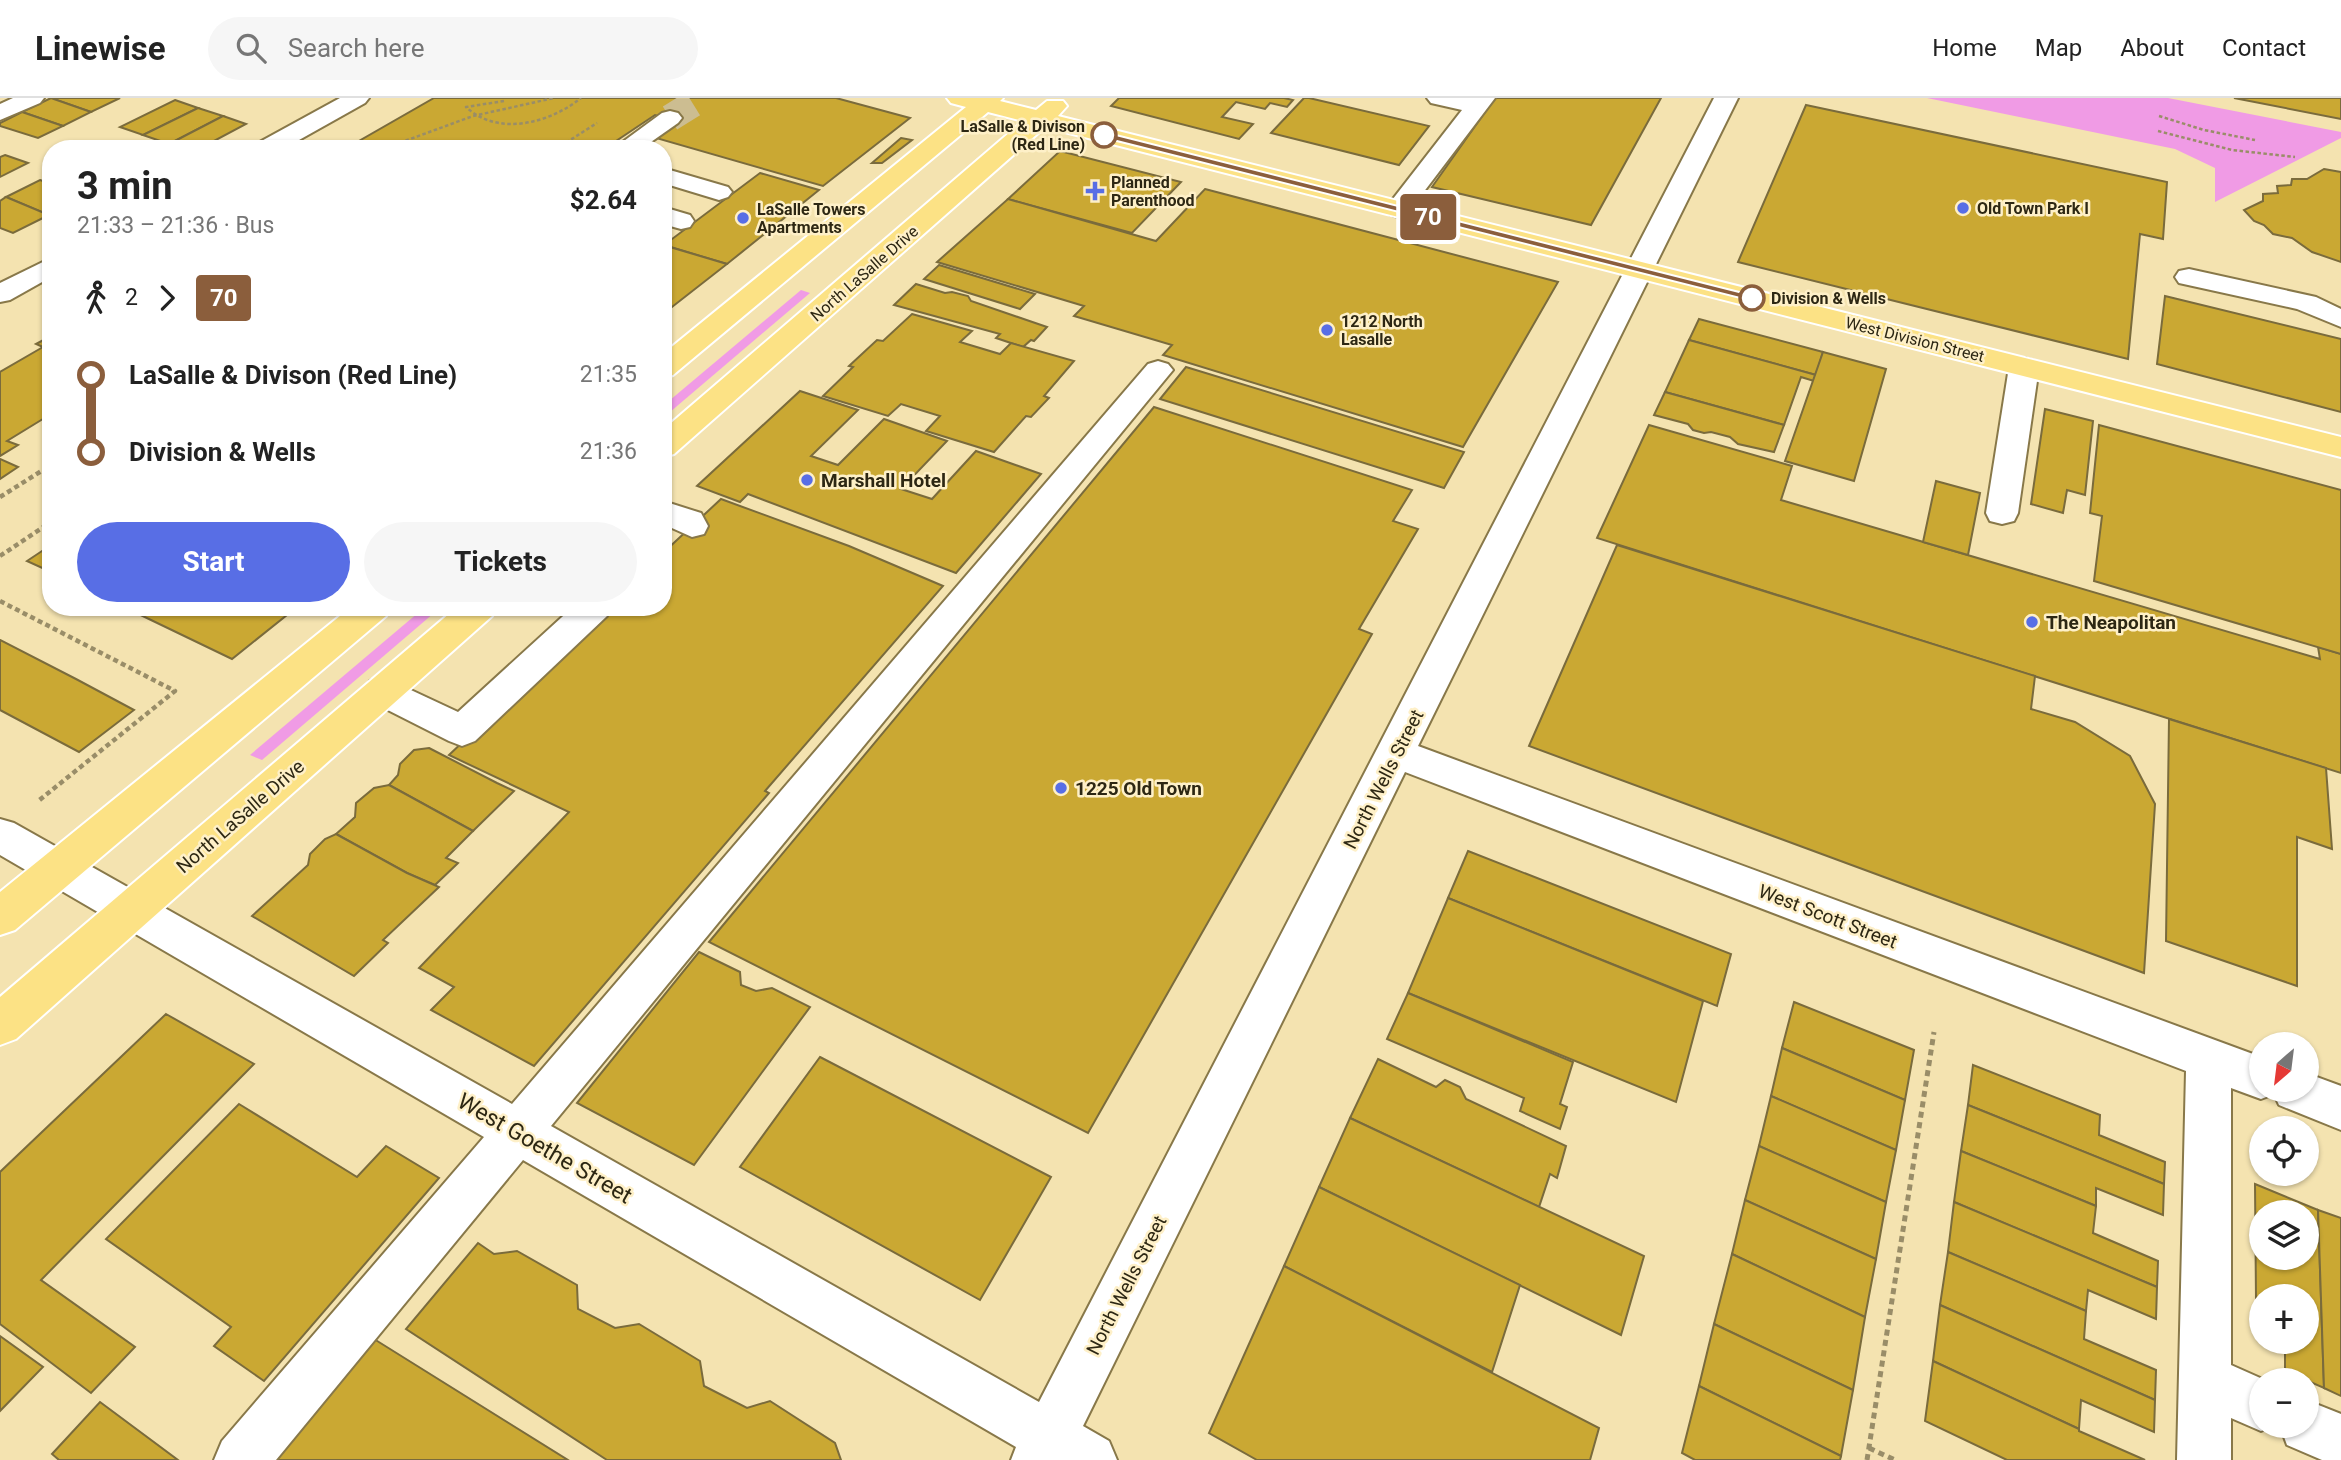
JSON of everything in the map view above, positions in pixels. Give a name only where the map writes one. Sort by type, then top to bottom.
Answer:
[{"type":"main road","name":"North LaSalle Drive","points":[[672,439],[1064,98]]},
{"type":"main road","name":"West Division Street","points":[[978,100],[1040,118],[2341,447]]},
{"type":"main road","points":[[672,361],[978,100]]},
{"type":"main road","points":[[0,917],[363,616]]},
{"type":"main road","name":"North LaSalle Drive","points":[[0,1025],[470,616]]},
{"type":"street","points":[[0,113],[32,98]]},
{"type":"street","points":[[281,140],[357,98]]},
{"type":"street","points":[[1438,98],[1479,102]]},
{"type":"street","name":"North Wells Street","points":[[1060,1452],[1396,754],[1726,98]]},
{"type":"street","points":[[1398,209],[1479,102]]},
{"type":"street","points":[[638,140],[670,118]]},
{"type":"street","points":[[672,178],[719,192]]},
{"type":"street","points":[[0,294],[42,271]]},
{"type":"street","points":[[2189,277],[2306,303],[2341,319]]},
{"type":"street","points":[[2002,513],[2024,367]]},
{"type":"street","points":[[241,1460],[1158,370]]},
{"type":"street","points":[[383,691],[462,731],[585,616]]},
{"type":"street","name":"West Scott Street","points":[[1396,754],[2249,1073]]},
{"type":"street","name":"West Goethe Street","points":[[0,835],[517,1132],[1060,1452]]},
{"type":"street","points":[[2204,1460],[2209,1058]]},
{"type":"street","points":[[2319,1099],[2341,1108]]},
{"type":"street","points":[[2205,1380],[2249,1400]]},
{"type":"street","points":[[2319,1432],[2341,1441]]},
{"type":"path","points":[[408,140],[473,116],[554,98]]},
{"type":"path","points":[[508,107],[505,99],[466,107],[473,116],[490,122],[537,121],[564,111],[580,98]]},
{"type":"path","points":[[2159,116],[2204,130],[2255,140]]},
{"type":"path","points":[[2199,142],[2204,130]]},
{"type":"path","points":[[2158,131],[2264,155],[2295,157]]},
{"type":"path","points":[[0,497],[42,470]]},
{"type":"path","points":[[0,556],[42,529]]},
{"type":"path","points":[[0,601],[175,691],[34,804]]},
{"type":"path","points":[[1867,1460],[1934,1032]]},
{"type":"path","points":[[1869,1448],[1895,1460]]},
{"type":"shaded area","points":[[1927,98],[2168,98],[2341,132],[2341,138],[2215,202],[2215,168],[2175,149]]},
{"type":"shaded area","points":[[801,290],[810,293],[672,410],[672,398]]},
{"type":"shaded area","points":[[414,616],[430,616],[262,760],[250,755]]},
{"type":"building","points":[[51,98],[120,98],[91,112]]},
{"type":"building","points":[[51,98],[91,112],[63,126],[22,112]]},
{"type":"building","points":[[434,98],[836,98],[910,118],[823,186],[672,143],[672,140],[656,138],[681,122],[655,115],[618,140],[361,140]]},
{"type":"building","points":[[1119,98],[1293,100],[1287,107],[1270,103],[1265,109],[1236,102],[1222,117],[1253,124],[1239,139],[1111,106]]},
{"type":"building","points":[[1304,98],[1429,126],[1399,165],[1271,133]]},
{"type":"building","points":[[1495,98],[1661,98],[1591,225],[1432,187]]},
{"type":"building","points":[[2234,98],[2341,98],[2341,119]]},
{"type":"building","points":[[175,100],[198,108],[143,135],[120,127]]},
{"type":"building","name":"Old Town Park I","points":[[1806,105],[2167,182],[2163,239],[2140,234],[2128,359],[1738,262]]},
{"type":"building","points":[[198,108],[223,116],[177,140],[157,140],[143,135]]},
{"type":"building","points":[[22,112],[63,126],[38,138],[0,126],[0,123]]},
{"type":"building","points":[[223,116],[246,124],[216,140],[177,140]]},
{"type":"building","points":[[901,138],[912,140],[882,163],[872,163]]},
{"type":"building","name":"Planned Parenthood","points":[[1060,151],[1181,182],[1132,233],[1008,199]]},
{"type":"building","points":[[5,155],[28,163],[0,177],[0,157]]},
{"type":"building","points":[[2324,169],[2341,172],[2341,262],[2312,252],[2292,238],[2273,234],[2244,210],[2263,201],[2263,194],[2278,193],[2277,186],[2291,185],[2292,179],[2307,179]]},
{"type":"building","name":"LaSalle Towers Apartments","points":[[760,173],[819,190],[727,264],[672,247],[672,239]]},
{"type":"building","points":[[40,180],[42,181],[42,212],[6,197]]},
{"type":"building","name":"1212 North Lasalle","points":[[1205,189],[1558,282],[1463,447],[1163,355],[1172,345],[1074,316],[1084,306],[937,262],[1008,199],[1156,241]]},
{"type":"building","points":[[6,197],[42,212],[42,218],[13,233],[0,228],[0,201]]},
{"type":"building","points":[[672,248],[727,264],[672,307]]},
{"type":"building","points":[[939,265],[1035,294],[1020,309],[924,279]]},
{"type":"building","points":[[916,284],[945,293],[968,296],[971,301],[1047,327],[1034,341],[1031,340],[1023,347],[996,338],[1000,334],[894,305]]},
{"type":"building","points":[[2165,296],[2341,339],[2341,412],[2157,364]]},
{"type":"building","points":[[912,314],[972,331],[960,342],[1000,354],[1011,343],[1074,361],[1044,396],[1049,398],[1031,417],[1026,416],[994,452],[926,431],[940,416],[901,404],[888,416],[823,396],[853,367],[849,366],[877,340],[883,341]]},
{"type":"building","points":[[1699,319],[1823,352],[1816,375],[1689,340]]},
{"type":"building","points":[[1689,340],[1816,375],[1814,381],[1801,377],[1784,425],[1665,392]]},
{"type":"building","points":[[42,348],[42,420],[7,441],[18,445],[0,456],[0,372]]},
{"type":"building","points":[[1823,352],[1886,369],[1854,481],[1785,461]]},
{"type":"building","points":[[1186,367],[1464,452],[1444,488],[1160,399]]},
{"type":"building","name":"Marshall Hotel","points":[[800,391],[858,410],[811,456],[838,465],[884,419],[947,441],[901,489],[932,499],[976,451],[1041,474],[956,573],[748,494],[740,502],[697,486]]},
{"type":"building","points":[[1665,392],[1784,425],[1774,452],[1738,444],[1730,437],[1693,430],[1688,424],[1654,415]]},
{"type":"building","name":"1225 Old Town","points":[[1154,407],[1412,490],[1393,521],[1418,529],[1359,629],[1372,634],[1088,1133],[709,942]]},
{"type":"building","points":[[2045,409],[2093,421],[2085,495],[2067,490],[2063,513],[2031,504]]},
{"type":"building","name":"The Neapolitan","points":[[1649,425],[1792,466],[1781,500],[2320,659],[2318,647],[2341,654],[2341,773],[1597,538]]},
{"type":"building","points":[[2099,425],[2341,490],[2341,654],[2094,581],[2102,516],[2090,513]]},
{"type":"building","points":[[0,459],[18,467],[0,479]]},
{"type":"building","points":[[1936,481],[1980,493],[1968,555],[1923,542]]},
{"type":"building","points":[[721,499],[849,546],[943,586],[765,791],[769,793],[534,1066],[431,1010],[454,987],[419,968],[569,812],[449,755],[596,616],[672,616],[672,545]]},
{"type":"building","points":[[1617,545],[2035,676],[2031,709],[2075,722],[2130,756],[2155,804],[2144,973],[1529,746]]},
{"type":"building","points":[[42,551],[42,568],[27,561]]},
{"type":"building","points":[[143,616],[286,616],[232,659]]},
{"type":"building","points":[[0,640],[134,710],[79,752],[0,710]]},
{"type":"building","points":[[2169,719],[2326,768],[2332,849],[2297,837],[2297,986],[2166,941]]},
{"type":"building","points":[[429,748],[514,791],[473,831],[389,785],[398,775],[400,764],[414,750]]},
{"type":"building","points":[[389,785],[473,831],[446,858],[458,863],[435,885],[407,873],[336,834],[355,817],[356,803],[374,788]]},
{"type":"building","points":[[336,834],[407,873],[439,887],[383,940],[388,943],[354,976],[252,916],[308,865],[310,854],[325,839]]},
{"type":"building","points":[[1468,851],[1731,954],[1717,1006],[1448,898]]},
{"type":"building","points":[[1448,898],[1703,1001],[1676,1102],[1408,993]]},
{"type":"building","points":[[699,952],[740,972],[741,985],[756,991],[772,988],[810,1007],[694,1165],[577,1103]]},
{"type":"building","points":[[1408,993],[1573,1062],[1560,1104],[1567,1107],[1560,1129],[1520,1111],[1524,1098],[1387,1039]]},
{"type":"building","points":[[1794,1002],[1914,1050],[1905,1100],[1782,1048]]},
{"type":"building","points":[[166,1014],[254,1064],[41,1280],[135,1347],[91,1393],[0,1324],[0,1172]]},
{"type":"building","points":[[1782,1048],[1905,1100],[1896,1150],[1771,1096]]},
{"type":"building","points":[[820,1057],[1051,1177],[980,1300],[740,1167]]},
{"type":"building","points":[[1378,1059],[1436,1087],[1445,1080],[1460,1087],[1466,1099],[1566,1146],[1557,1178],[1550,1174],[1539,1207],[1350,1118]]},
{"type":"building","points":[[1973,1065],[2100,1115],[2099,1135],[2165,1162],[2164,1184],[1968,1105]]},
{"type":"building","points":[[1771,1096],[1896,1150],[1886,1202],[1759,1146]]},
{"type":"building","points":[[239,1104],[357,1177],[386,1146],[439,1178],[264,1381],[214,1346],[231,1327],[106,1239]]},
{"type":"building","points":[[1968,1105],[2164,1184],[2163,1215],[2096,1188],[2096,1206],[1961,1151]]},
{"type":"building","points":[[1350,1118],[1644,1256],[1621,1335],[1319,1187]]},
{"type":"building","points":[[1759,1146],[1886,1202],[1876,1259],[1745,1200]]},
{"type":"building","points":[[1961,1151],[2096,1206],[2093,1233],[2158,1261],[2157,1287],[1954,1202]]},
{"type":"building","points":[[2255,1186],[2294,1200],[2255,1200]]},
{"type":"building","points":[[1319,1187],[1520,1285],[1492,1372],[1284,1266]]},
{"type":"building","points":[[1745,1200],[1876,1259],[1865,1317],[1732,1254]]},
{"type":"building","points":[[1954,1202],[2157,1287],[2156,1319],[2088,1290],[2086,1311],[1948,1252]]},
{"type":"building","points":[[2319,1210],[2341,1218],[2341,1396],[2324,1388]]},
{"type":"building","points":[[2319,1240],[2324,1388],[2319,1386],[2319,1368],[2285,1368],[2285,1354],[2319,1354],[2319,1284],[2256,1284],[2256,1270],[2319,1270]]},
{"type":"building","points":[[478,1243],[494,1254],[517,1251],[577,1285],[578,1309],[615,1328],[639,1324],[700,1361],[704,1386],[747,1408],[770,1401],[835,1443],[841,1460],[607,1460],[406,1329]]},
{"type":"building","points":[[1948,1252],[2086,1311],[2084,1339],[2156,1370],[2155,1400],[1940,1305]]},
{"type":"building","points":[[1732,1254],[1865,1317],[1853,1390],[1714,1324]]},
{"type":"building","points":[[1284,1266],[1599,1428],[1590,1460],[1257,1460],[1209,1433]]},
{"type":"building","points":[[1940,1305],[2155,1400],[2154,1432],[2081,1400],[2079,1429],[1933,1361]]},
{"type":"building","points":[[1714,1324],[1853,1390],[1841,1456],[1699,1386]]},
{"type":"building","points":[[0,1336],[43,1367],[0,1411]]},
{"type":"building","points":[[374,1339],[568,1460],[276,1460]]},
{"type":"building","points":[[1933,1361],[2145,1460],[2007,1460],[1925,1421]]},
{"type":"building","points":[[1699,1386],[1841,1456],[1840,1460],[1695,1460],[1682,1453]]},
{"type":"building","points":[[100,1402],[178,1460],[59,1460],[52,1454]]},
{"type":"tunnel","points":[[670,118],[702,98]]},
{"type":"bus line","name":"70","points":[[1104,135],[1752,298]]},
{"type":"place","name":"LaSalle & Divison (Red Line)","points":[[1104,135]]},
{"type":"place","name":"Planned Parenthood","points":[[1095,191]]},
{"type":"place","name":"Old Town Park I","points":[[1963,208]]},
{"type":"place","name":"LaSalle Towers Apartments","points":[[743,218]]},
{"type":"place","name":"Division & Wells","points":[[1752,298]]},
{"type":"place","name":"1212 North Lasalle","points":[[1327,330]]},
{"type":"place","name":"Marshall Hotel","points":[[807,480]]},
{"type":"place","name":"The Neapolitan","points":[[2032,622]]},
{"type":"place","name":"1225 Old Town","points":[[1061,788]]}]
